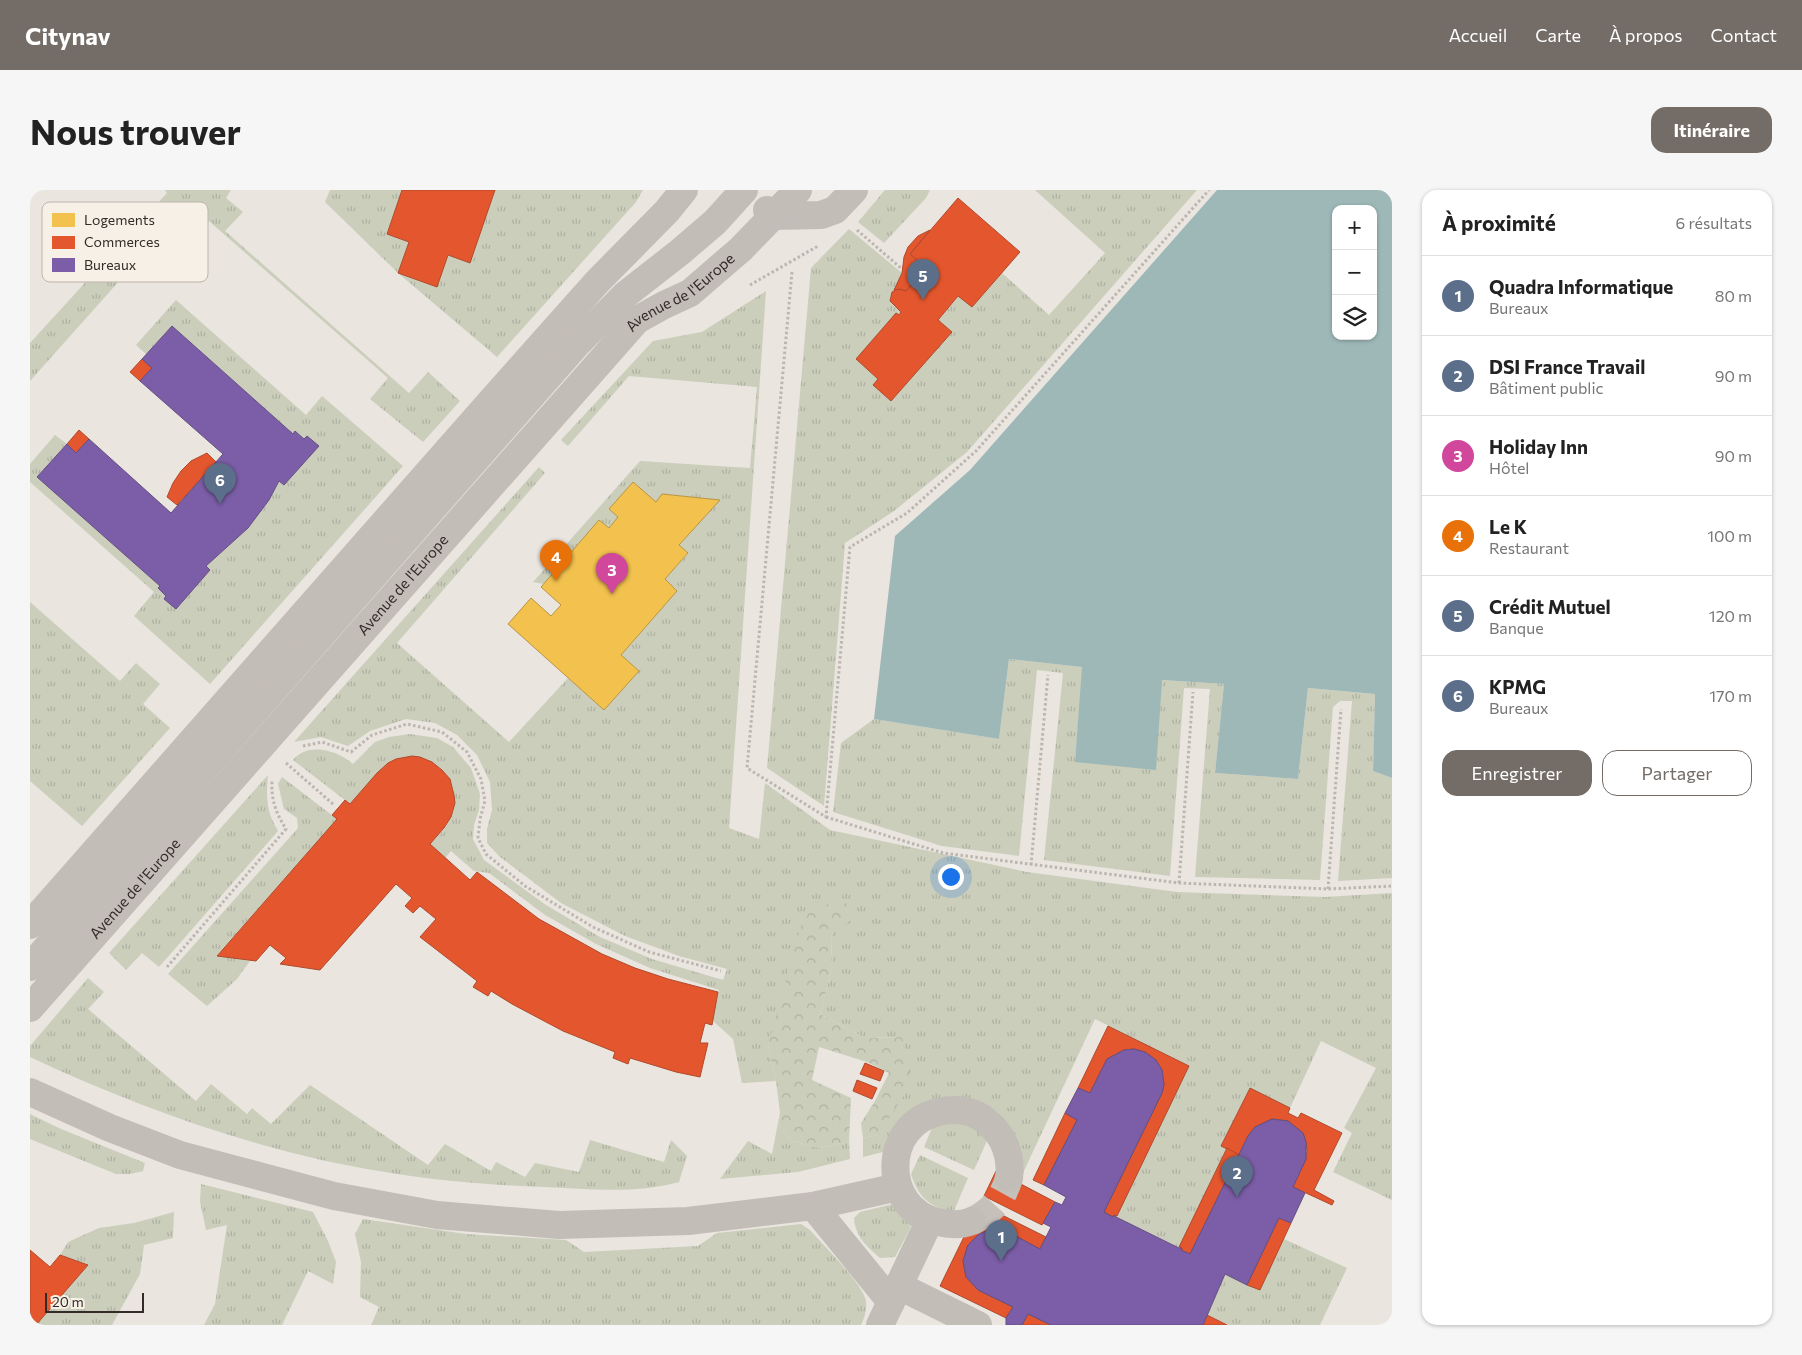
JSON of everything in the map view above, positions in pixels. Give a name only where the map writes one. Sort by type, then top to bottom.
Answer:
[{"type":"street","points":[[30,925],[492,401],[598,282],[667,211],[684,190]]},
{"type":"street","points":[[744,190],[773,216],[821,215],[835,210],[854,190]]},
{"type":"street","name":"Avenue de l'Europe","points":[[30,968],[576,345],[625,294],[680,252],[715,222],[744,190]]},
{"type":"street","name":"Avenue de l'Europe","points":[[30,1008],[637,320],[690,293],[741,249],[798,190]]},
{"type":"street","points":[[30,1092],[110,1128],[180,1155],[334,1196],[436,1215],[559,1224],[688,1221],[813,1206],[898,1187]]},
{"type":"street","points":[[972,1220],[967,1223],[948,1225],[930,1220],[916,1212],[906,1201],[898,1187],[894,1170],[896,1153],[904,1136],[916,1122],[932,1113],[951,1109],[969,1112],[986,1120],[999,1133],[1008,1150],[1010,1168],[1008,1178]]},
{"type":"street","points":[[813,1206],[890,1304],[978,1325]]},
{"type":"street","points":[[890,1304],[930,1220]]},
{"type":"path","points":[[826,817],[850,547],[907,513],[976,451],[1209,190]]},
{"type":"path","points":[[856,229],[902,269]]},
{"type":"path","points":[[792,272],[747,768],[826,817],[943,853],[1179,883],[1328,889],[1392,886]]},
{"type":"path","points":[[1031,864],[1048,676]]},
{"type":"path","points":[[1179,883],[1194,692]]},
{"type":"path","points":[[1328,889],[1341,709]]},
{"type":"path","points":[[301,746],[322,742],[351,752],[372,735],[407,724],[442,732],[467,752],[482,779],[485,801],[480,819],[478,838],[486,854],[525,886],[593,927],[649,952],[721,971]]},
{"type":"path","points":[[289,756],[283,760],[333,804]]},
{"type":"path","points":[[167,967],[286,829],[277,815],[272,794],[273,775]]},
{"type":"green space","points":[[165,190],[231,190],[226,198],[243,212],[225,231],[409,393],[428,372],[460,401],[423,442],[370,399],[388,378],[208,222],[208,202],[159,202],[167,193]]},
{"type":"green space","points":[[330,190],[402,190],[387,233],[409,242],[398,273],[325,202]]},
{"type":"green space","points":[[495,190],[643,190],[636,202],[497,357],[398,273],[436,287],[448,255],[470,262]]},
{"type":"green space","points":[[885,190],[930,190],[926,198],[884,243],[858,222]]},
{"type":"green space","points":[[1035,190],[1197,190],[967,452],[894,511],[845,543],[824,806],[767,768],[811,268],[849,229],[902,273],[890,298],[892,304],[901,312],[899,315],[896,313],[856,359],[878,379],[873,385],[891,401],[952,332],[938,320],[958,296],[972,307],[1002,273],[1049,315],[1105,253]]},
{"type":"green space","points":[[86,282],[118,282],[30,381],[30,343]]},
{"type":"green space","points":[[766,291],[729,828],[759,839],[765,783],[830,830],[1027,872],[1177,892],[1325,897],[1392,893],[1392,1200],[1333,1172],[1352,1133],[1344,1128],[1376,1068],[1321,1041],[1290,1108],[1249,1089],[1221,1146],[1227,1148],[1179,1248],[1116,1217],[1189,1066],[1095,1019],[1023,1173],[965,1102],[891,1150],[863,1157],[863,1138],[878,1135],[902,1037],[865,1038],[820,1014],[831,971],[832,932],[842,898],[768,1045],[776,1081],[742,1083],[733,1039],[712,1020],[719,990],[650,968],[596,944],[545,915],[489,873],[474,871],[451,851],[445,858],[430,844],[448,823],[454,808],[452,785],[444,771],[438,766],[422,758],[412,756],[350,804],[293,760],[299,754],[306,751],[323,750],[339,755],[353,764],[375,742],[389,737],[410,734],[437,738],[453,747],[471,768],[480,794],[473,839],[484,860],[546,905],[600,937],[652,959],[723,980],[727,969],[679,956],[625,936],[561,903],[500,857],[487,843],[487,829],[492,810],[490,782],[477,755],[457,735],[435,723],[406,719],[370,731],[348,746],[321,737],[294,742],[539,467],[545,473],[397,643],[509,742],[568,678],[605,709],[639,671],[621,655],[677,591],[665,579],[688,554],[679,545],[719,500],[663,494],[656,502],[633,482],[609,509],[618,517],[609,528],[599,520],[544,584],[533,582],[640,461],[750,468],[757,387],[629,376],[568,446],[561,440],[653,341],[702,332]]},
{"type":"green space","points":[[176,300],[306,415],[322,396],[403,466],[210,684],[134,616],[154,592],[30,482],[30,464],[55,435],[67,444],[37,477],[160,586],[158,588],[166,596],[164,599],[176,609],[210,570],[206,566],[256,517],[279,481],[284,485],[318,447],[296,432],[293,434],[172,326],[146,354],[136,345]]},
{"type":"green space","points":[[30,602],[120,681],[136,663],[160,684],[143,704],[170,728],[82,826],[30,781]]},
{"type":"green space","points":[[1009,659],[1083,667],[1075,762],[1162,680],[1224,684],[1215,773],[1298,779],[1308,688],[1375,694],[1373,771],[1392,778],[1392,878],[1338,881],[1352,701],[1340,701],[1333,707],[1320,880],[1195,877],[1210,689],[1184,688],[1170,876],[1044,860],[1063,673],[1037,670],[1019,856],[942,846],[833,812],[841,743],[874,719],[999,739]]},
{"type":"green space","points":[[268,775],[268,804],[271,817],[278,831],[159,967],[142,953],[126,970],[109,953]]},
{"type":"green space","points":[[282,777],[337,819],[217,955],[250,961],[237,979],[207,1006],[168,974],[298,828],[297,818],[284,809],[278,784]]},
{"type":"green space","points":[[842,898],[856,917],[832,932],[831,971],[820,1014],[865,1038],[902,1037],[911,1085],[878,1135],[863,1138],[861,1123],[889,1073],[867,1062],[819,1047],[812,1080],[851,1098],[849,1141],[820,1148],[791,1141],[778,1123],[780,1113],[776,1081],[768,1045],[804,915]]},
{"type":"green space","points":[[88,978],[104,992],[88,1009],[196,1101],[211,1084],[247,1114],[252,1108],[271,1124],[310,1085],[428,1165],[445,1144],[491,1171],[496,1162],[525,1177],[535,1163],[579,1172],[590,1140],[664,1162],[671,1140],[687,1156],[679,1182],[663,1186],[612,1190],[445,1180],[340,1164],[249,1141],[204,1127],[115,1094],[30,1057],[30,1046]]},
{"type":"green space","points":[[30,1114],[61,1129],[145,1163],[143,1171],[130,1174],[116,1174],[30,1139]]},
{"type":"green space","points":[[955,1117],[990,1134],[974,1170],[924,1147],[934,1123]]},
{"type":"green space","points":[[778,1123],[791,1141],[820,1148],[849,1141],[850,1159],[798,1172],[720,1179],[748,1141],[772,1154]]},
{"type":"green space","points":[[920,1155],[968,1178],[953,1213],[931,1204],[921,1195],[914,1183],[911,1174]]},
{"type":"green space","points":[[201,1184],[313,1212],[328,1241],[336,1262],[333,1284],[308,1271],[282,1325],[204,1325],[215,1304],[227,1225],[206,1230],[200,1202]]},
{"type":"green space","points":[[893,1204],[912,1219],[910,1229],[895,1257],[880,1258],[859,1236],[854,1218],[860,1212]]},
{"type":"green space","points":[[174,1212],[173,1238],[144,1245],[140,1274],[112,1325],[36,1325],[88,1265],[60,1255],[68,1242],[99,1228],[134,1223]]},
{"type":"green space","points":[[363,1219],[466,1234],[566,1240],[584,1252],[698,1246],[717,1233],[801,1224],[810,1230],[856,1282],[865,1298],[866,1312],[861,1325],[371,1325],[379,1307],[360,1297],[361,1262],[355,1234]]},
{"type":"green space","points":[[1284,1239],[1347,1268],[1320,1325],[1227,1325],[1207,1315],[1225,1274],[1260,1290]]},
{"type":"water","points":[[1217,190],[1392,190],[1392,778],[1373,771],[1375,694],[1308,688],[1298,779],[1215,773],[1224,684],[1162,680],[1156,770],[1075,762],[1082,667],[1009,659],[999,739],[874,719],[895,536],[970,470]]},
{"type":"building: Logements","points":[[633,482],[656,502],[662,494],[720,500],[679,545],[688,553],[665,579],[677,591],[621,655],[639,671],[604,710],[508,624],[531,598],[551,616],[561,605],[541,587],[599,520],[609,528],[618,517],[609,509]]},
{"type":"building: Commerces","points":[[402,190],[495,190],[470,263],[448,255],[437,287],[398,273],[409,242],[387,234]]},
{"type":"building: Commerces","points":[[958,198],[1020,252],[972,307],[958,296],[938,320],[952,332],[891,401],[873,385],[878,379],[856,359],[896,313],[899,315],[901,312],[890,301],[892,292],[897,289],[906,291],[913,283],[908,279],[914,272],[919,277],[926,268],[910,254]]},
{"type":"building: Commerces","points":[[930,230],[910,254],[926,268],[919,277],[914,272],[908,279],[913,283],[906,291],[894,290],[902,273],[904,257],[908,247],[918,236]]},
{"type":"building: Commerces","points":[[142,359],[152,368],[140,381],[130,372]]},
{"type":"building: Commerces","points":[[79,430],[89,439],[76,453],[67,444]]},
{"type":"building: Commerces","points":[[207,453],[216,462],[177,505],[167,497],[173,483],[191,461]]},
{"type":"building: Commerces","points":[[412,756],[432,762],[450,779],[455,803],[451,817],[430,844],[470,880],[477,872],[539,919],[602,954],[668,979],[718,992],[712,1025],[705,1023],[700,1043],[708,1043],[700,1077],[630,1058],[628,1064],[613,1058],[615,1052],[563,1031],[491,991],[488,996],[473,987],[477,981],[420,937],[436,919],[420,906],[413,913],[405,906],[412,898],[396,884],[320,970],[280,964],[286,958],[270,945],[256,961],[217,956],[337,819],[332,815],[345,800],[350,804],[388,763],[396,759]]},
{"type":"building: Commerces","points":[[1108,1026],[1189,1066],[1117,1216],[1114,1215],[1113,1217],[1104,1212],[1162,1093],[1164,1085],[1162,1070],[1156,1060],[1145,1052],[1134,1049],[1124,1050],[1107,1059],[1090,1093],[1078,1088]]},
{"type":"building: Commerces","points":[[865,1063],[884,1071],[880,1081],[860,1074]]},
{"type":"building: Commerces","points":[[857,1080],[877,1088],[872,1099],[853,1091]]},
{"type":"building: Commerces","points":[[1250,1088],[1290,1108],[1288,1113],[1298,1118],[1301,1113],[1342,1133],[1314,1190],[1334,1201],[1332,1205],[1293,1187],[1306,1159],[1307,1151],[1303,1133],[1288,1121],[1272,1119],[1255,1127],[1248,1136],[1239,1155],[1221,1146]]},
{"type":"building: Commerces","points":[[1065,1113],[1077,1120],[1044,1185],[1033,1180]]},
{"type":"building: Commerces","points":[[1227,1148],[1239,1155],[1190,1254],[1179,1247]]},
{"type":"building: Commerces","points":[[996,1171],[1055,1202],[1042,1225],[984,1196]]},
{"type":"building: Commerces","points":[[980,1204],[1046,1237],[1040,1249],[1008,1232],[988,1230],[968,1245],[963,1261],[966,1277],[978,1290],[1013,1307],[1006,1318],[940,1286]]},
{"type":"building: Commerces","points":[[1279,1218],[1291,1223],[1260,1290],[1247,1285]]},
{"type":"building: Commerces","points":[[30,1250],[50,1267],[60,1255],[88,1265],[36,1325],[30,1325]]},
{"type":"building: Commerces","points":[[1028,1314],[1051,1325],[1022,1325]]},
{"type":"building: Commerces","points":[[1207,1315],[1227,1325],[1203,1325]]},
{"type":"building: Bureaux","points":[[172,326],[293,434],[295,431],[304,439],[307,436],[319,446],[284,485],[279,481],[269,500],[248,528],[206,566],[210,570],[176,609],[164,599],[166,596],[158,588],[160,586],[37,477],[67,444],[76,453],[89,439],[171,513],[223,454],[140,381],[152,368],[142,359]]},
{"type":"building: Bureaux","points":[[1134,1049],[1145,1052],[1156,1060],[1162,1070],[1164,1085],[1162,1093],[1104,1212],[1182,1248],[1181,1250],[1190,1254],[1248,1136],[1255,1127],[1272,1119],[1288,1121],[1303,1133],[1306,1142],[1306,1159],[1293,1187],[1305,1193],[1291,1223],[1279,1218],[1247,1285],[1225,1274],[1203,1325],[1051,1325],[1028,1314],[1022,1325],[1006,1325],[1006,1318],[1013,1307],[978,1290],[966,1277],[963,1261],[968,1245],[978,1235],[988,1230],[996,1230],[1008,1232],[1040,1249],[1051,1227],[1043,1223],[1055,1202],[1062,1205],[1066,1197],[1044,1185],[1077,1120],[1065,1113],[1078,1088],[1090,1093],[1107,1059],[1124,1050]]},
{"type":"tunnel","points":[[972,1221],[995,1204],[1000,1198],[1009,1178]]},
{"type":"place","name":"Crédit Mutuel","points":[[923,300]]},
{"type":"place","name":"KPMG","points":[[220,504]]},
{"type":"place","name":"Le K","points":[[556,581]]},
{"type":"place","name":"Holiday Inn","points":[[612,594]]},
{"type":"place","name":"DSI France Travail","points":[[1237,1197]]},
{"type":"place","name":"Quadra Informatique","points":[[1001,1261]]}]
